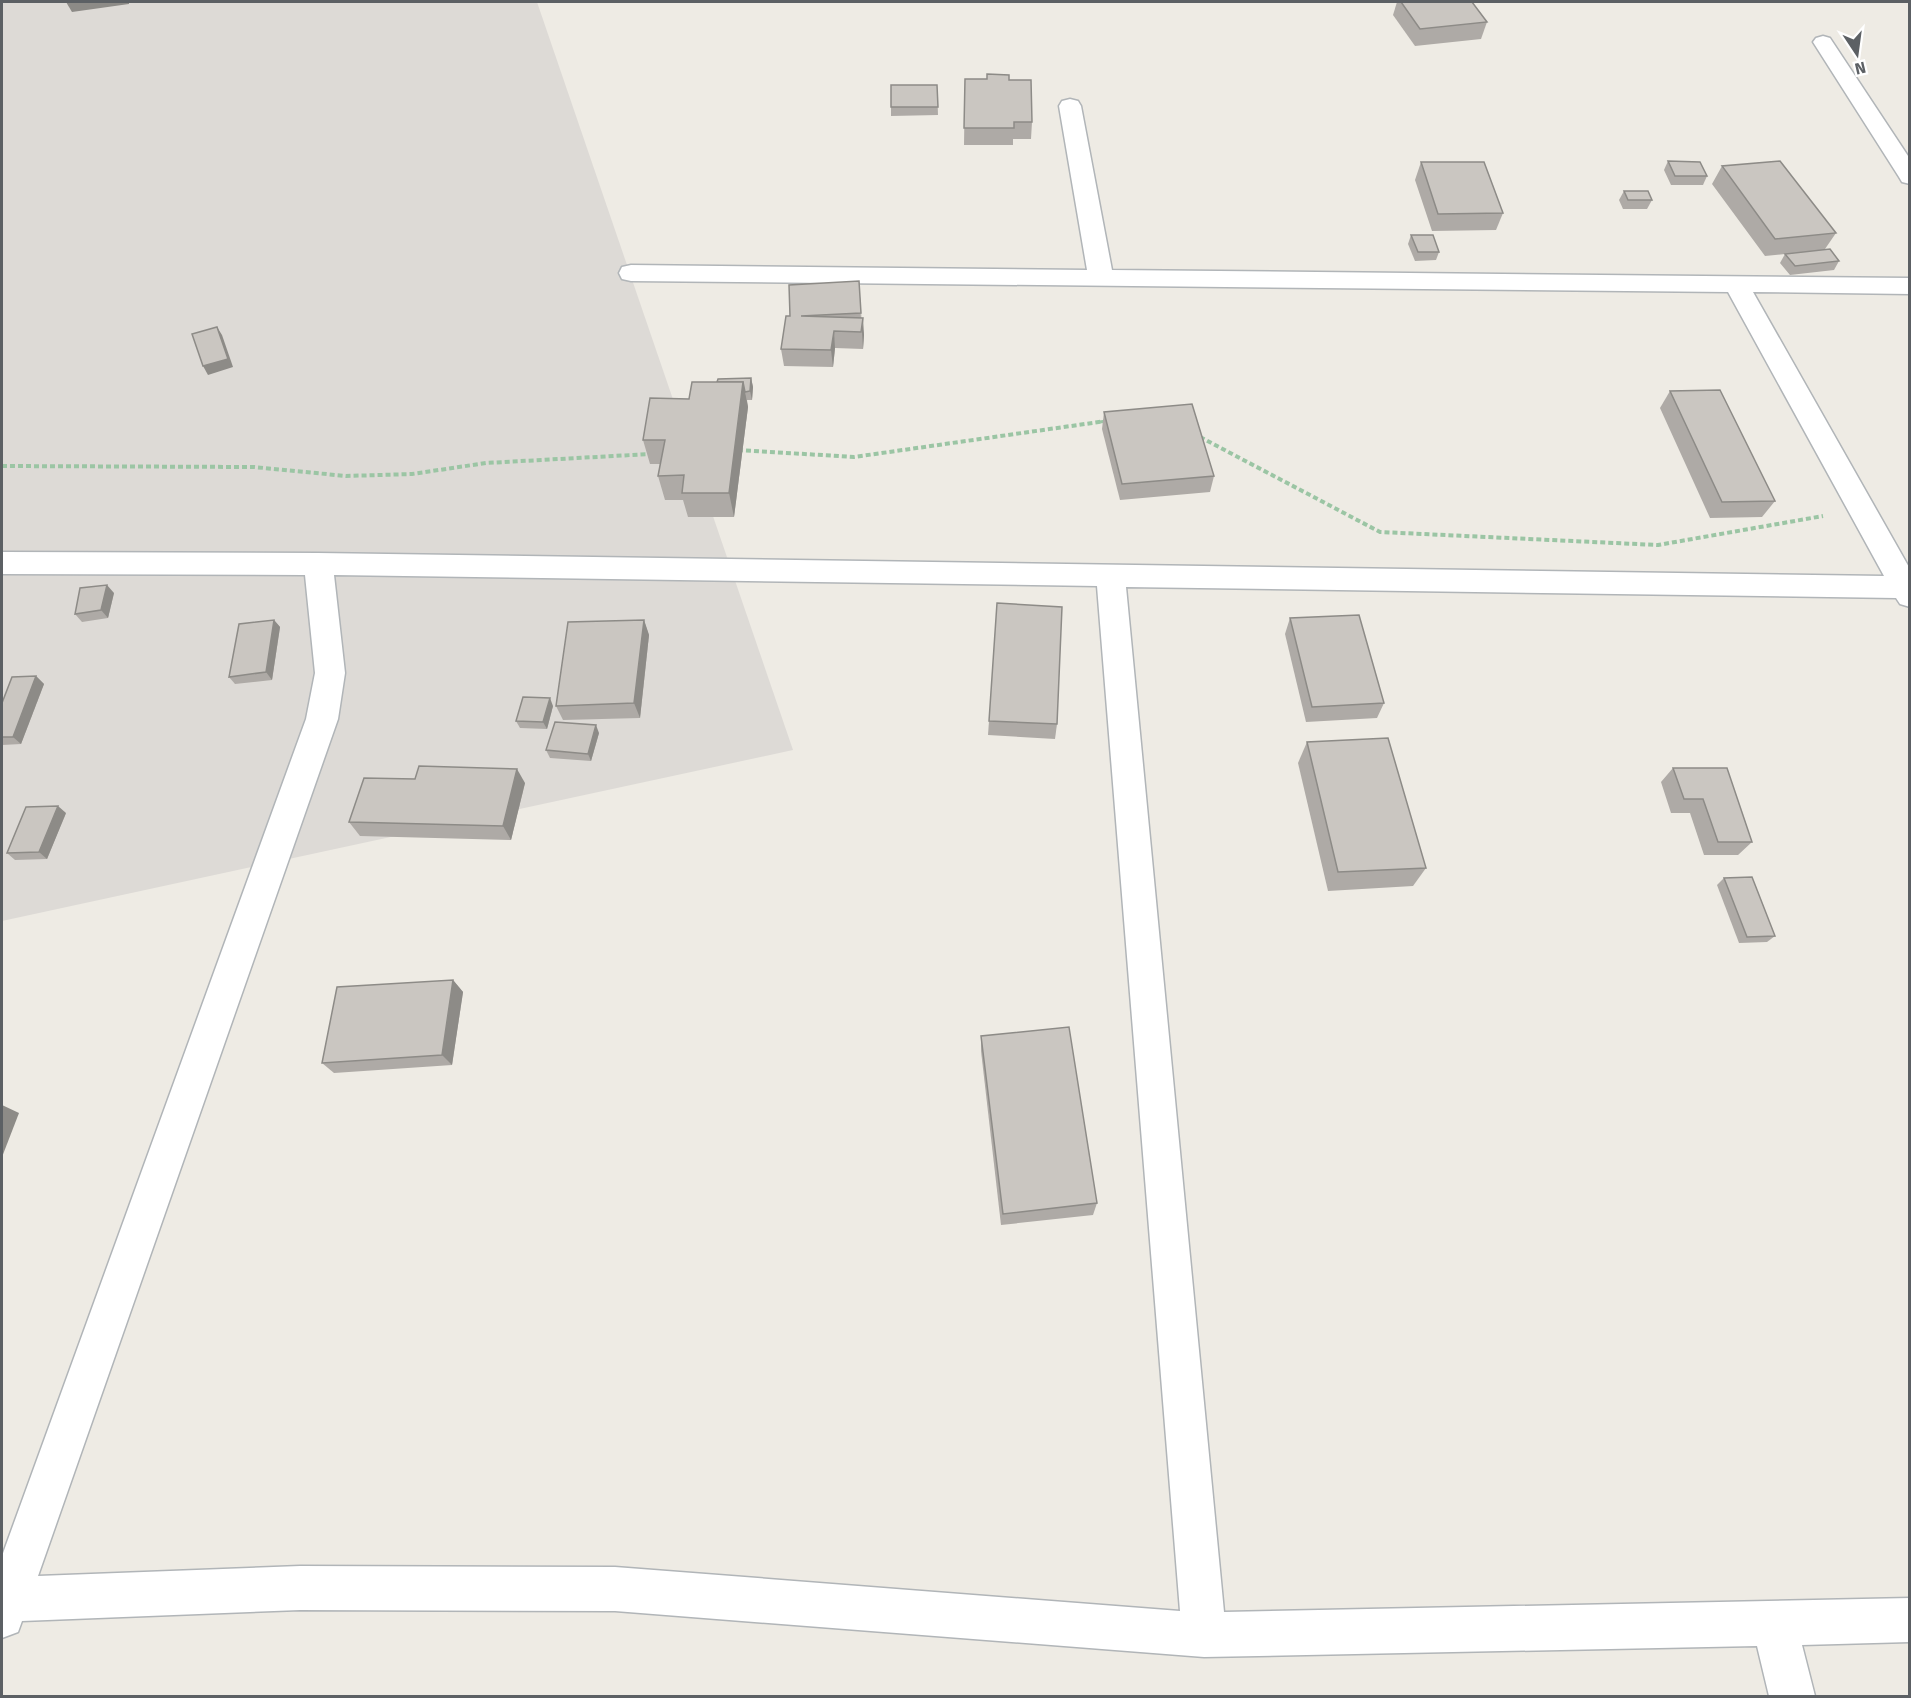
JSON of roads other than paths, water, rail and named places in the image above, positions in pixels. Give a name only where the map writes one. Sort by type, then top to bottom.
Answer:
[{"type":"street","points":[[1823,42],[1910,177]]},
{"type":"street","points":[[1070,106],[1101,278]]},
{"type":"street","points":[[631,273],[1910,286]]},
{"type":"street","points":[[1736,284],[1908,590]]},
{"type":"street","points":[[2,562],[318,564],[1908,590]]},
{"type":"street","points":[[318,564],[330,673],[322,719],[3,1606],[300,1588],[615,1589],[1204,1635],[1910,1620]]},
{"type":"street","points":[[1111,577],[1204,1635]]},
{"type":"street","points":[[1774,1623],[1792,1696]]}]
